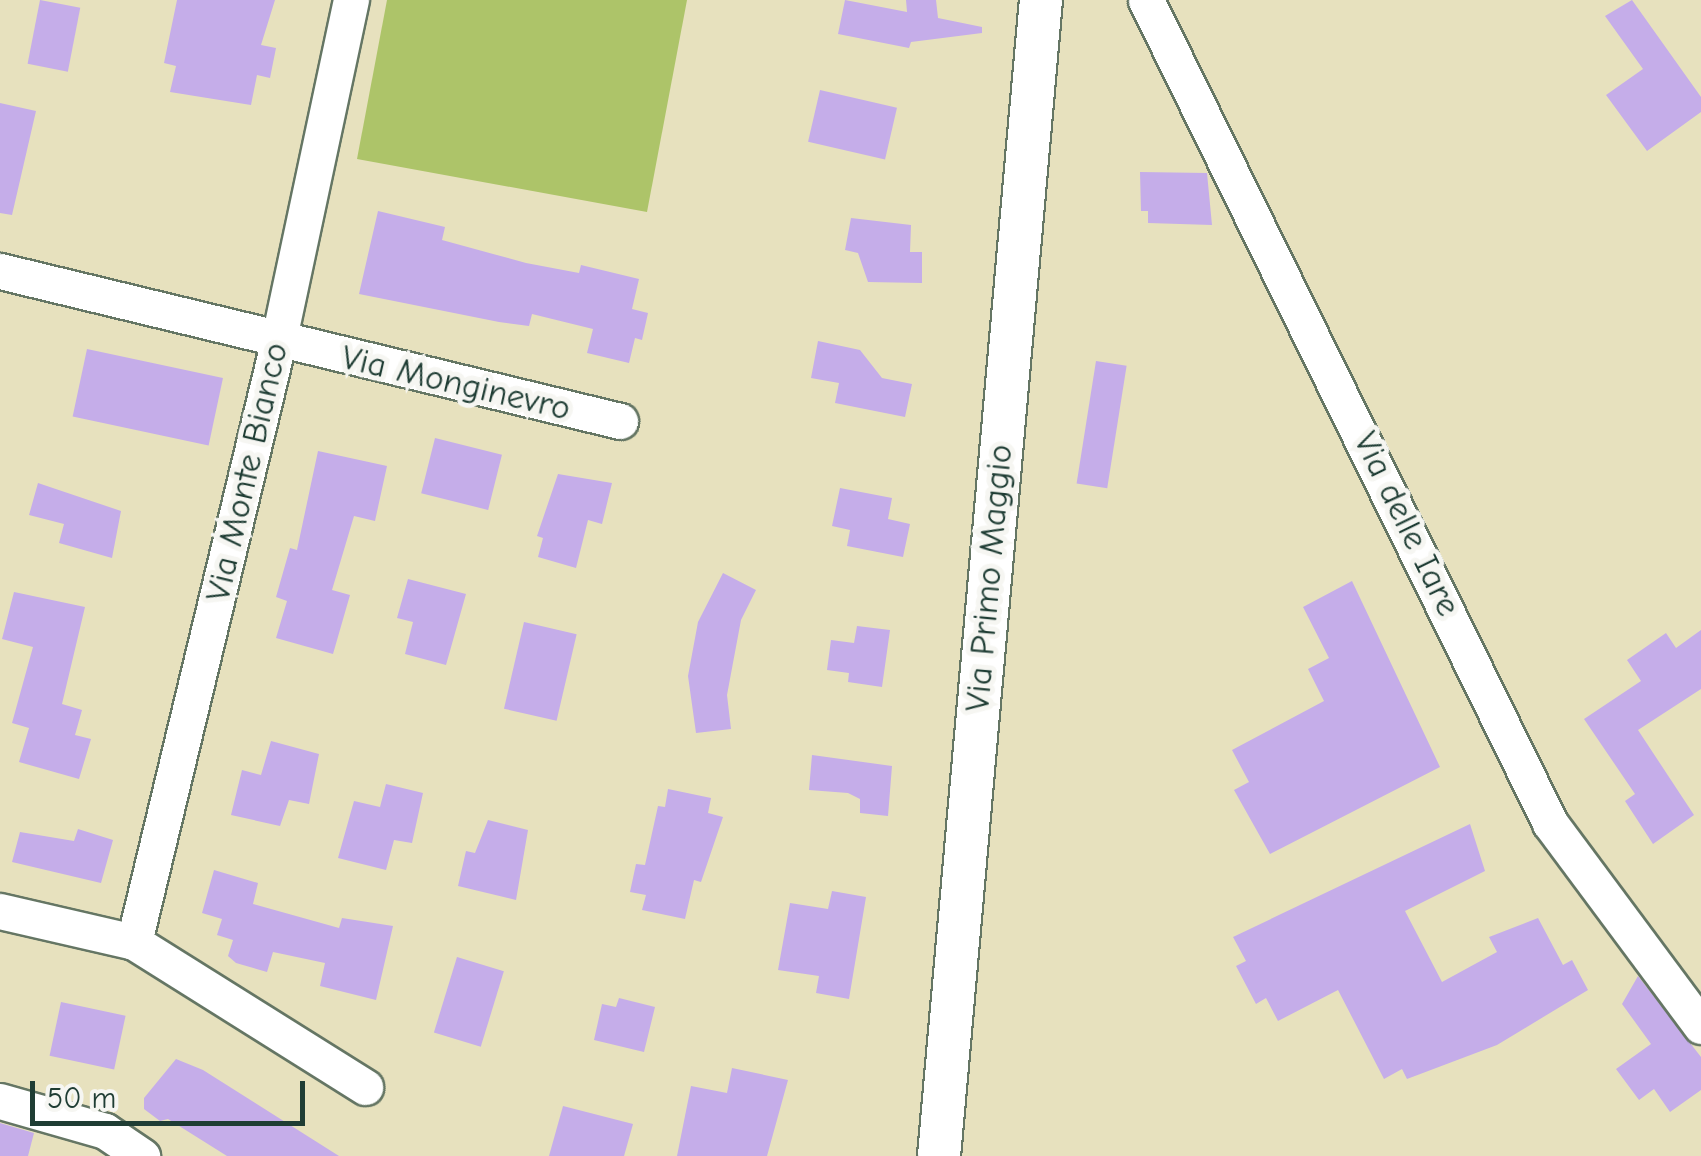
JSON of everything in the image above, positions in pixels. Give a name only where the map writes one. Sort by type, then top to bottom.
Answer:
[{"type":"street","name":"Via Monte Bianco","points":[[134,942],[278,343],[351,0]]},
{"type":"street","name":"Via Primo Maggio","points":[[939,1156],[1040,0]]},
{"type":"street","name":"Via delle Iare","points":[[1146,0],[1550,823],[1701,1026]]},
{"type":"street","name":"Via Monginevro","points":[[0,271],[278,343],[620,421]]},
{"type":"street","points":[[0,912],[134,942],[365,1087]]},
{"type":"street","points":[[0,1100],[104,1131],[142,1156]]},
{"type":"green space","points":[[387,0],[687,0],[647,212],[357,159]]},
{"type":"building","points":[[40,0],[80,8],[68,72],[28,64]]},
{"type":"building","points":[[177,0],[275,0],[261,45],[276,48],[270,78],[257,75],[251,105],[170,92],[176,66],[164,63]]},
{"type":"building","points":[[845,0],[907,12],[906,0],[936,0],[938,18],[982,27],[982,33],[911,42],[909,48],[838,34]]},
{"type":"building","points":[[1632,0],[1701,97],[1701,112],[1647,151],[1606,95],[1643,69],[1605,16]]},
{"type":"building","points":[[820,90],[897,108],[885,159],[808,142]]},
{"type":"building","points":[[0,103],[36,111],[12,215],[0,213]]},
{"type":"building","points":[[1140,172],[1207,173],[1212,225],[1148,223],[1148,211],[1141,211]]},
{"type":"building","points":[[378,211],[445,227],[442,240],[526,263],[579,273],[581,265],[639,279],[632,309],[648,313],[642,340],[635,338],[629,363],[587,353],[593,329],[532,314],[529,326],[499,322],[359,294]]},
{"type":"building","points":[[851,218],[911,225],[910,252],[922,252],[922,283],[868,282],[858,253],[845,250]]},
{"type":"building","points":[[818,341],[860,350],[882,378],[912,384],[905,417],[835,403],[839,383],[811,378]]},
{"type":"building","points":[[87,349],[223,378],[209,445],[73,416]]},
{"type":"building","points":[[1096,361],[1127,366],[1107,488],[1077,483]]},
{"type":"building","points":[[435,438],[502,455],[488,510],[421,493]]},
{"type":"building","points":[[318,451],[387,466],[375,521],[354,516],[332,590],[350,595],[333,654],[276,638],[287,601],[276,597],[290,548],[297,550]]},
{"type":"building","points":[[558,474],[612,483],[602,524],[588,520],[576,568],[538,557],[543,538],[537,536]]},
{"type":"building","points":[[38,483],[121,511],[112,558],[59,543],[64,524],[29,515]]},
{"type":"building","points":[[840,488],[892,498],[888,519],[910,524],[903,557],[847,546],[850,530],[832,526]]},
{"type":"building","points":[[723,573],[756,590],[741,620],[727,695],[731,729],[696,733],[688,676],[698,622]]},
{"type":"building","points":[[408,579],[466,594],[446,665],[405,654],[413,622],[397,618]]},
{"type":"building","points":[[1352,581],[1440,767],[1270,854],[1234,790],[1249,782],[1232,750],[1324,701],[1308,669],[1329,658],[1303,607]]},
{"type":"building","points":[[14,592],[85,607],[62,704],[82,710],[75,735],[91,739],[79,779],[19,762],[29,728],[12,723],[33,647],[2,639]]},
{"type":"building","points":[[524,622],[577,634],[557,721],[504,709]]},
{"type":"building","points":[[857,626],[890,630],[882,687],[848,682],[849,673],[827,670],[831,640],[854,643]]},
{"type":"building","points":[[1701,630],[1701,689],[1638,730],[1694,815],[1653,844],[1625,801],[1635,794],[1584,719],[1641,681],[1627,660],[1666,633],[1676,648]]},
{"type":"building","points":[[271,741],[319,754],[309,804],[289,800],[280,826],[231,815],[242,770],[261,775]]},
{"type":"building","points":[[812,755],[892,766],[888,816],[860,813],[860,799],[848,793],[809,790]]},
{"type":"building","points":[[386,784],[423,793],[412,843],[394,840],[386,870],[338,858],[354,801],[380,807]]},
{"type":"building","points":[[668,789],[711,798],[708,813],[723,817],[701,882],[694,880],[685,919],[642,910],[646,895],[630,892],[636,864],[645,865],[658,806],[665,807]]},
{"type":"building","points":[[488,820],[528,830],[516,900],[458,886],[466,851],[475,853]]},
{"type":"building","points":[[1470,824],[1485,871],[1405,911],[1442,982],[1497,952],[1489,937],[1538,918],[1563,965],[1572,960],[1588,990],[1497,1045],[1407,1079],[1402,1069],[1384,1079],[1338,990],[1278,1021],[1266,998],[1256,1004],[1236,966],[1246,961],[1233,937]]},
{"type":"building","points":[[78,829],[113,840],[101,883],[12,862],[20,832],[74,841]]},
{"type":"building","points":[[214,870],[258,883],[253,904],[339,928],[342,918],[393,926],[376,1000],[320,986],[325,963],[273,952],[267,972],[236,963],[228,956],[233,940],[217,935],[222,919],[202,913]]},
{"type":"building","points":[[832,891],[866,897],[849,999],[816,993],[819,976],[778,970],[790,903],[828,909]]},
{"type":"building","points":[[457,957],[504,971],[481,1047],[434,1033]]},
{"type":"building","points":[[1638,976],[1701,1057],[1701,1090],[1670,1112],[1654,1089],[1639,1100],[1616,1069],[1651,1044],[1622,1004]]},
{"type":"building","points":[[619,998],[655,1007],[644,1052],[594,1040],[602,1004],[616,1007]]},
{"type":"building","points":[[61,1002],[126,1016],[114,1070],[50,1056]]},
{"type":"building","points":[[176,1059],[203,1070],[339,1156],[227,1156],[168,1119],[160,1121],[144,1109],[144,1098]]},
{"type":"building","points":[[732,1068],[788,1080],[767,1156],[677,1156],[691,1086],[727,1093]]},
{"type":"building","points":[[563,1106],[633,1124],[624,1156],[549,1156]]},
{"type":"building","points":[[0,1123],[34,1133],[28,1156],[0,1156]]}]
